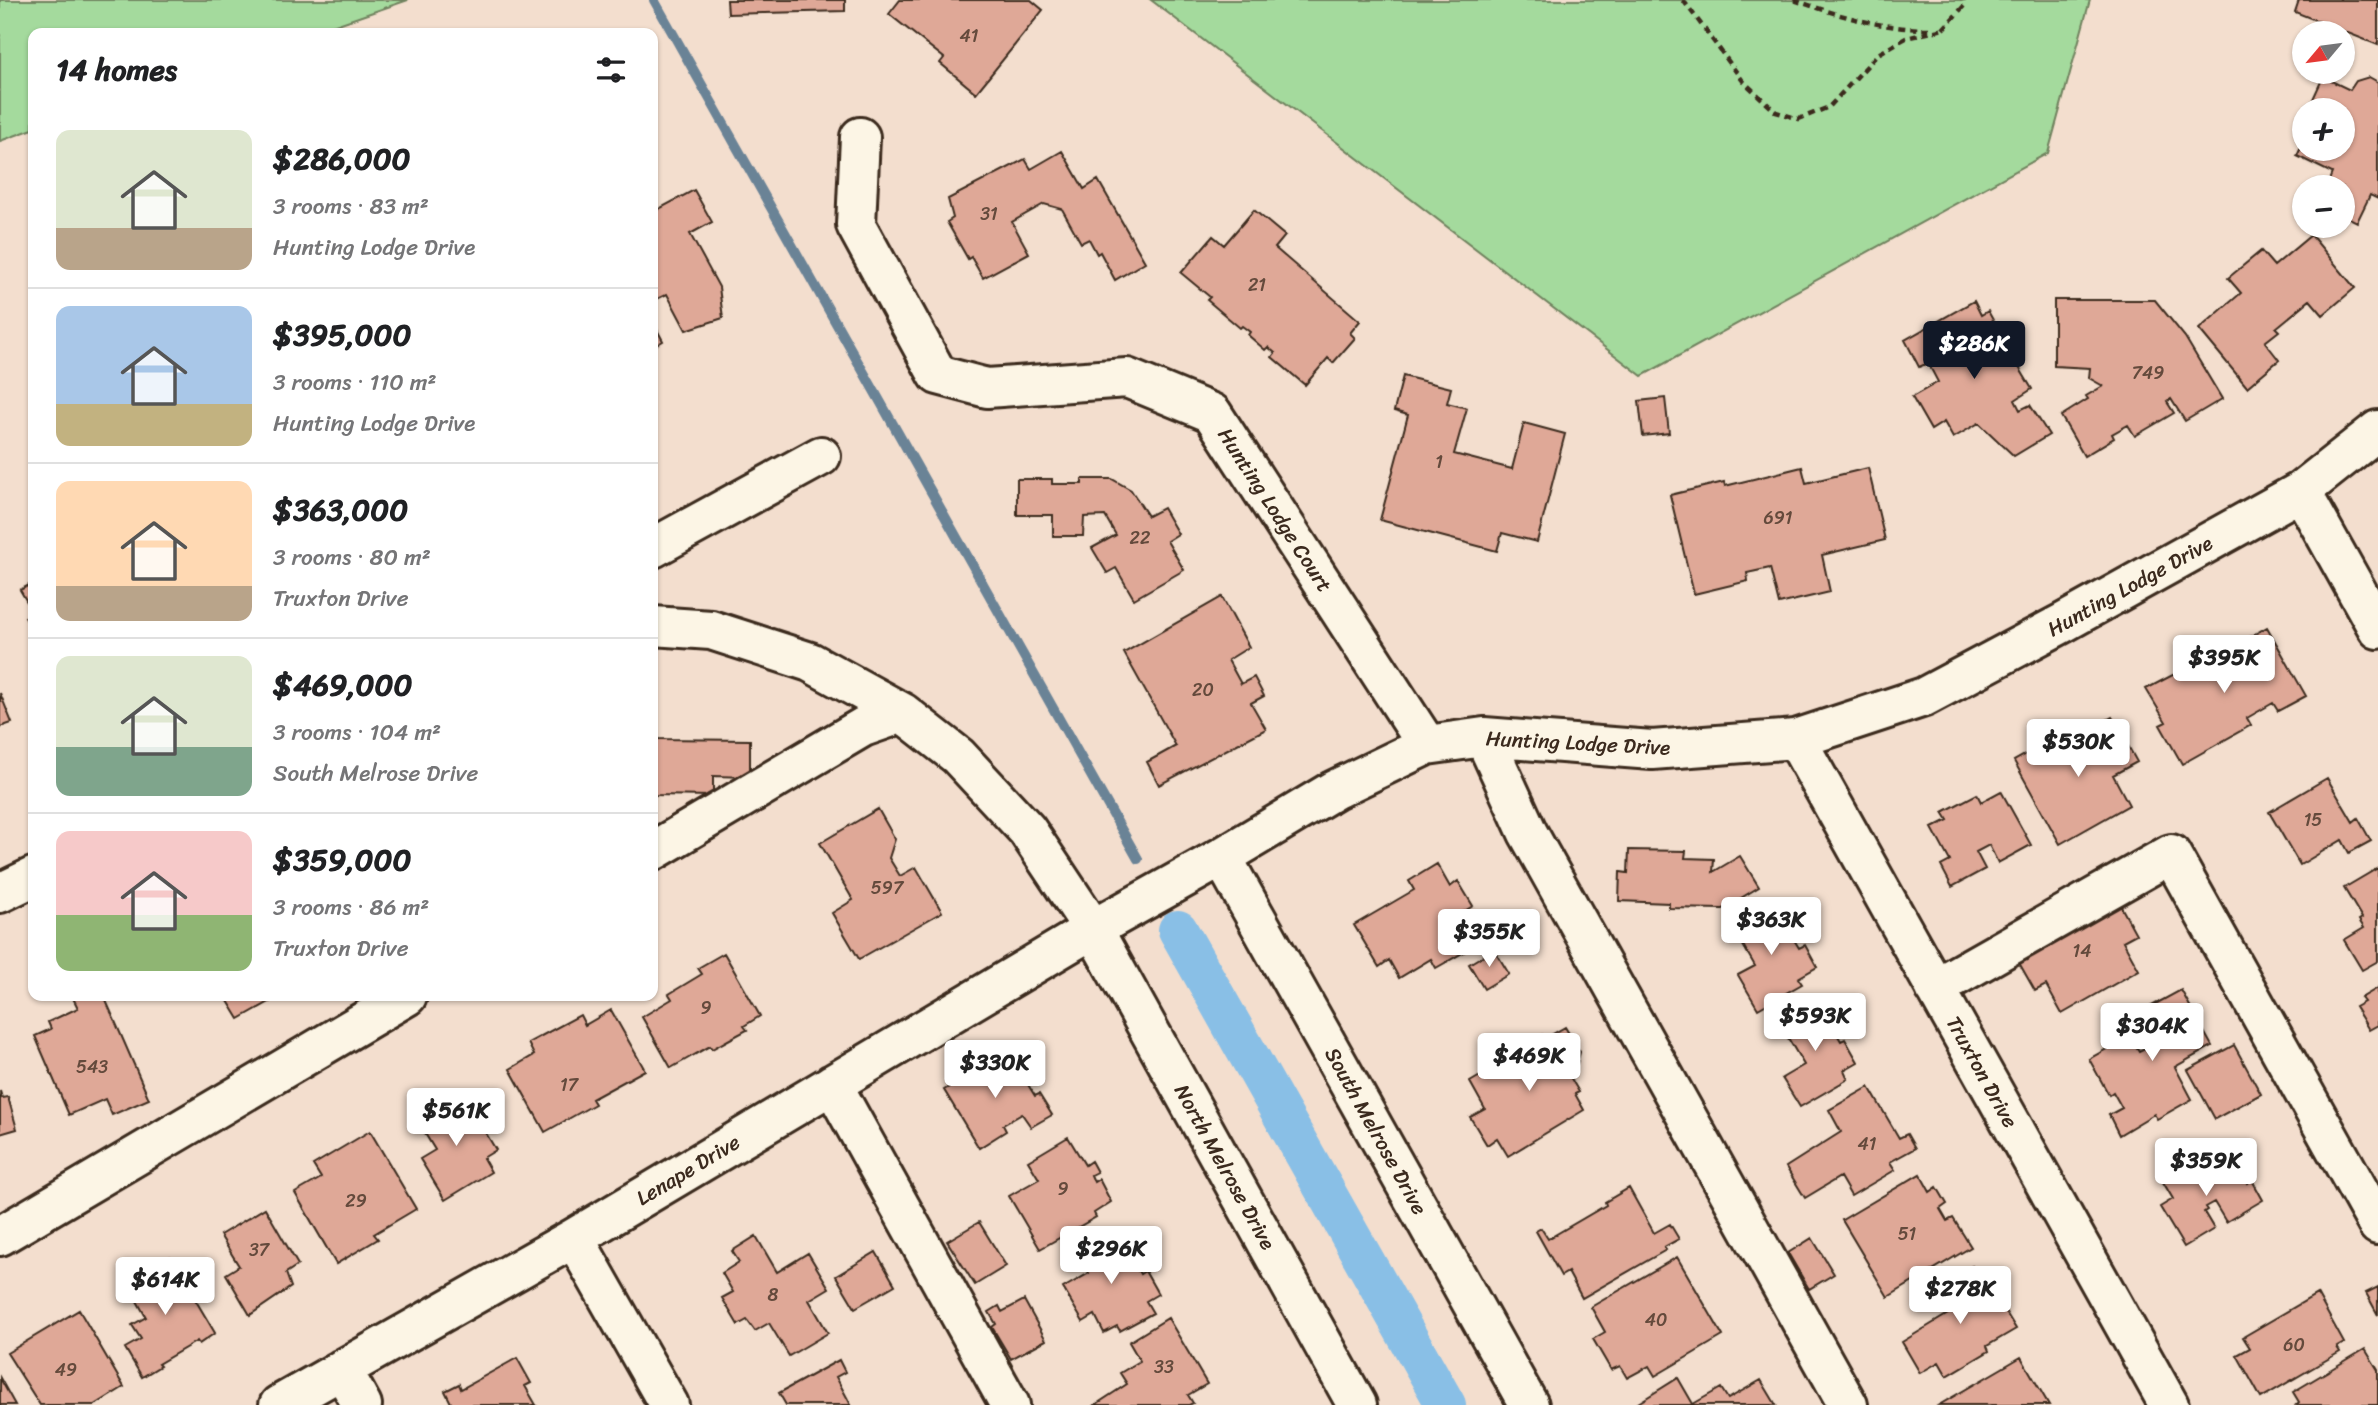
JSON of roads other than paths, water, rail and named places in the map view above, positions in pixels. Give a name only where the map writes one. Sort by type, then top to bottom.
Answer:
[{"type":"street","name":"Hunting Lodge Court","points":[[860,137],[856,225],[938,375],[987,388],[1127,378],[1212,413],[1427,745]]},
{"type":"street","name":"Hunting Lodge Drive","points":[[1093,929],[1334,790],[1427,745],[1484,737],[1652,750],[1796,739],[1924,697],[2075,617],[2301,491],[2378,430]]},
{"type":"street","points":[[658,545],[821,456]]},
{"type":"street","points":[[2301,491],[2378,629]]},
{"type":"street","points":[[658,626],[711,630],[810,662],[903,713],[958,756],[1027,830],[1093,929]]},
{"type":"street","points":[[658,848],[863,727],[903,713]]},
{"type":"street","points":[[1484,737],[1528,833],[1848,1405]]},
{"type":"street","name":"Truxton Drive","points":[[1796,739],[2169,1405]]},
{"type":"street","points":[[1935,988],[2171,854],[2378,1225]]},
{"type":"street","name":"South Melrose Drive","points":[[1222,857],[1529,1405]]},
{"type":"street","points":[[0,893],[28,879]]},
{"type":"street","name":"Lenape Drive","points":[[279,1405],[574,1238],[1093,929]]},
{"type":"street","name":"North Melrose Drive","points":[[1093,929],[1357,1405]]},
{"type":"street","points":[[0,1236],[399,1001]]},
{"type":"street","points":[[832,1084],[1010,1405]]},
{"type":"street","points":[[574,1238],[669,1405]]},
{"type":"street","points":[[342,1369],[362,1405]]},
{"type":"waterway","points":[[654,0],[1138,859]]},
{"type":"waterway","points":[[1178,930],[1446,1405]]}]
